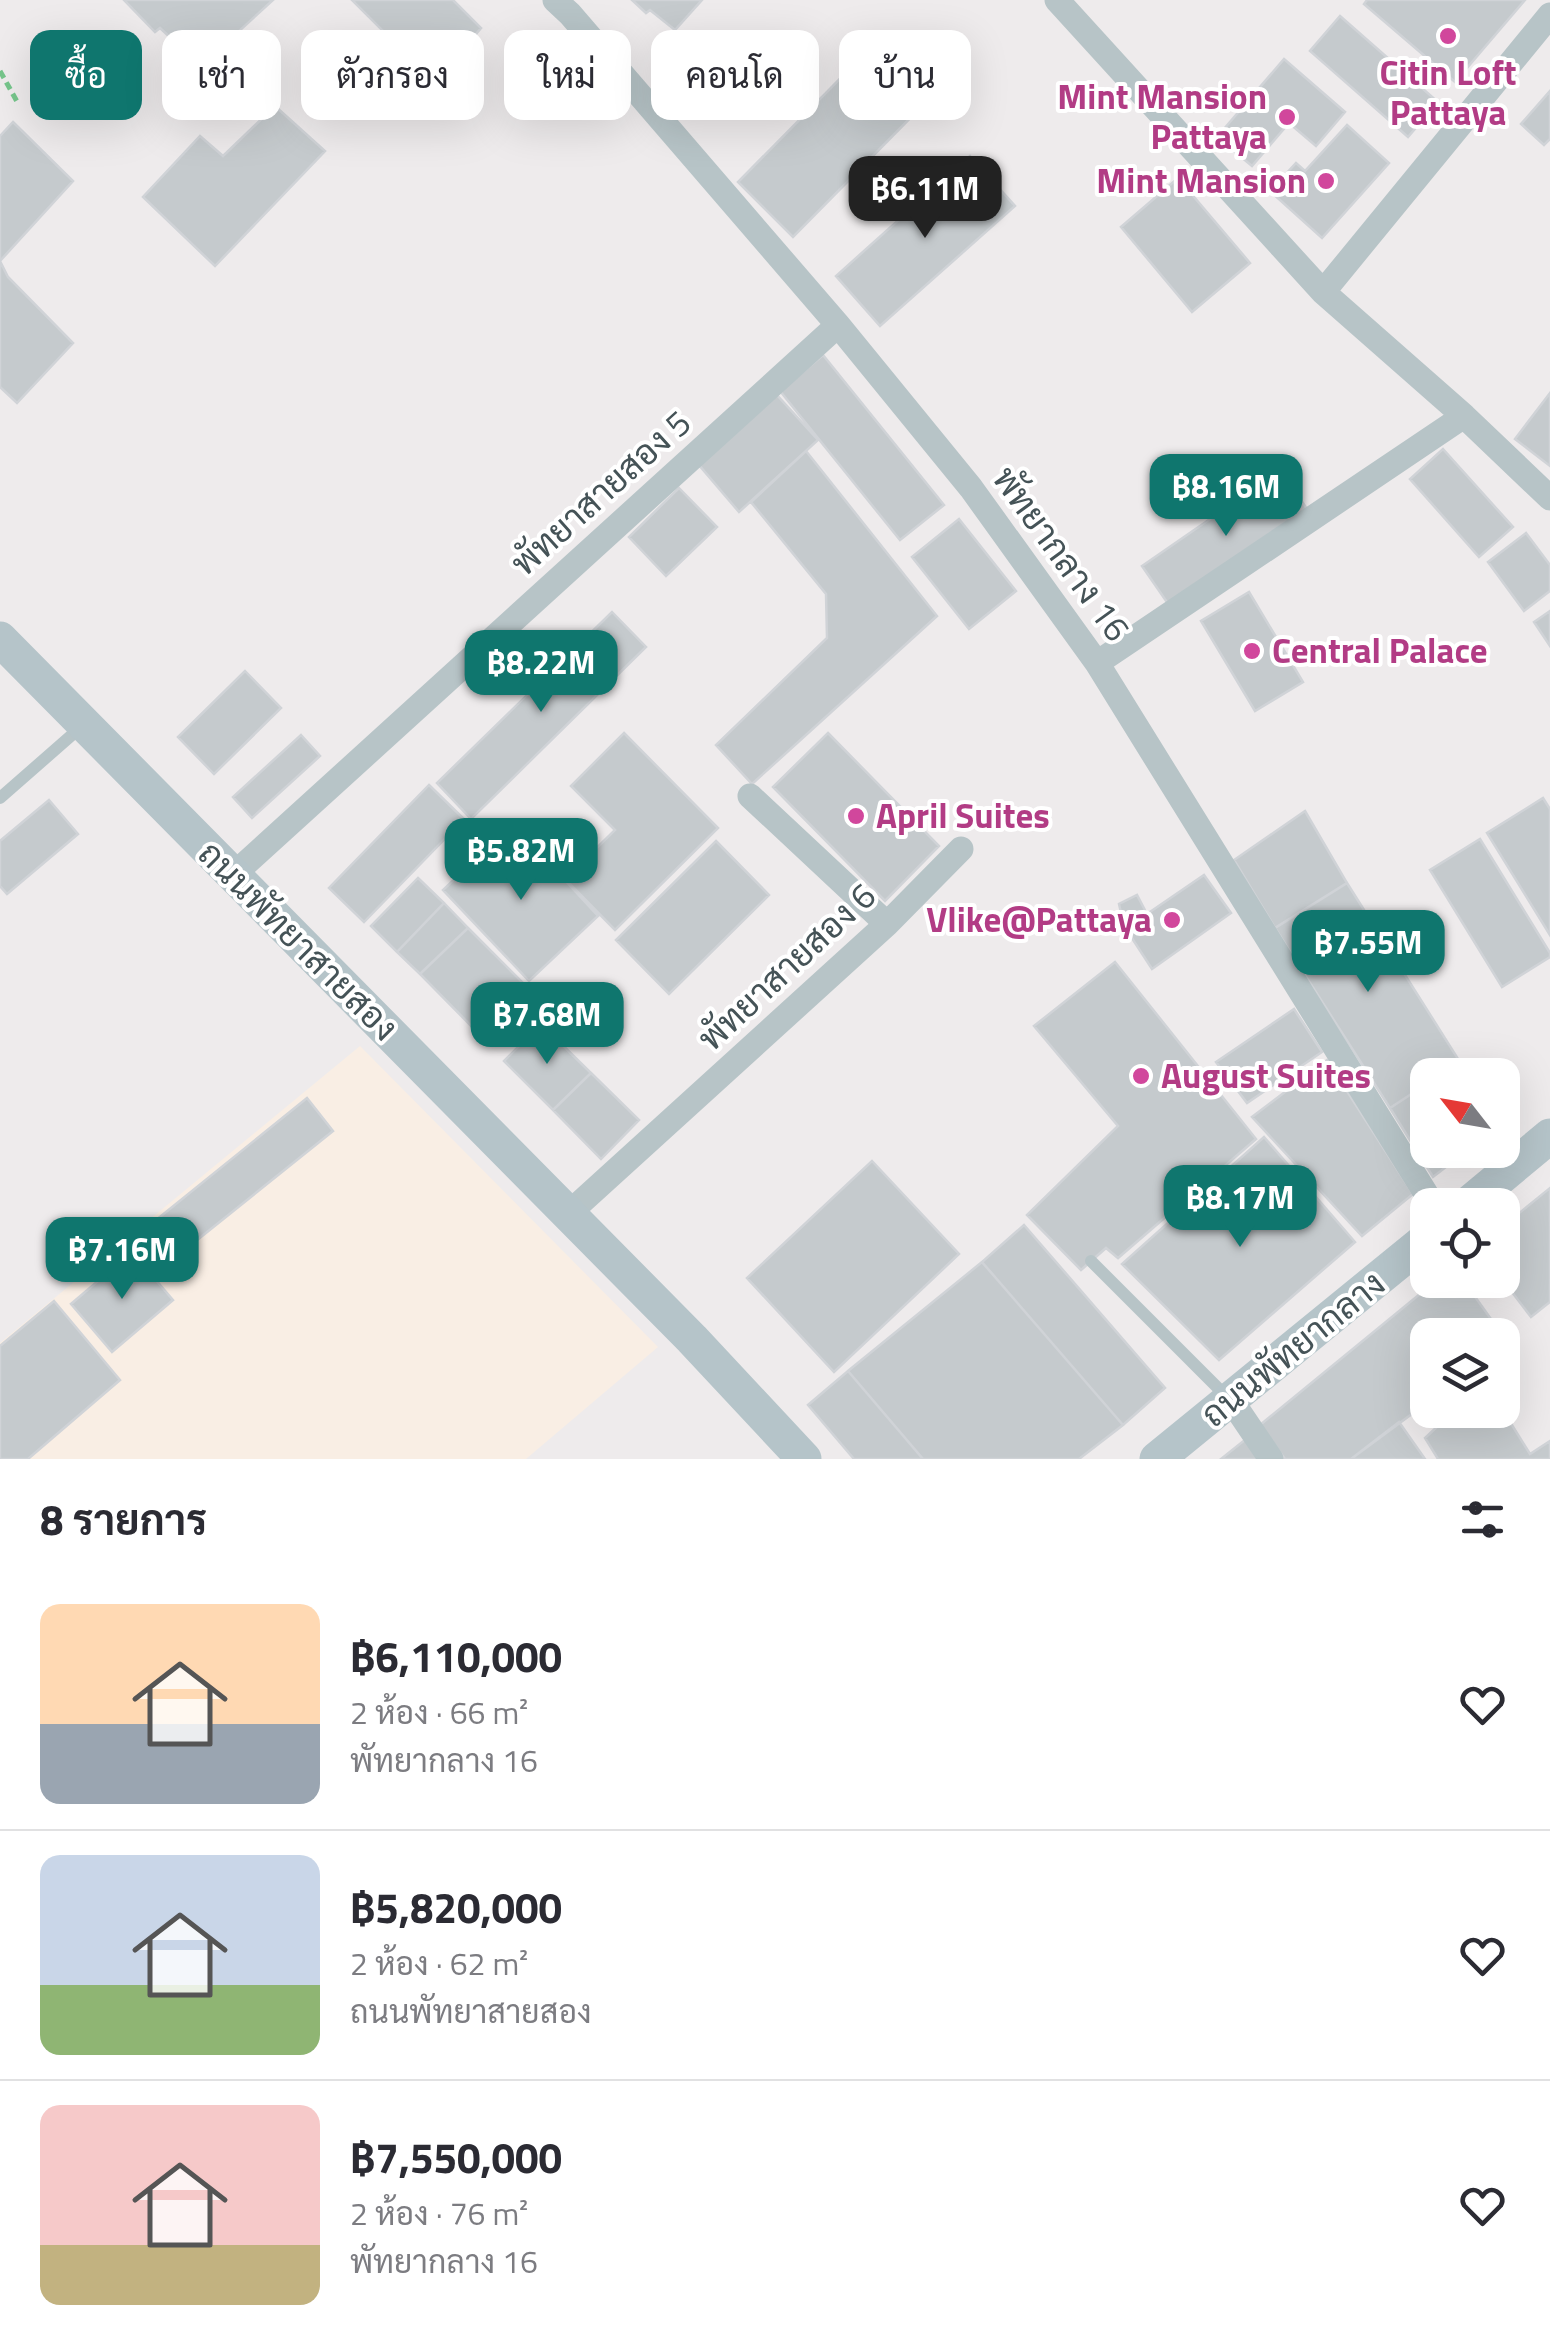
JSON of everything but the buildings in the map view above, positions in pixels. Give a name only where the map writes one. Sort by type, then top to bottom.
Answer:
[{"type":"main road","name":"ถนนพัทยาสายสอง","points":[[0,639],[568,1214],[804,1459]]},
{"type":"main road","points":[[1487,1188],[1550,1136]]},
{"type":"main road","name":"ถนนพัทยากลาง","points":[[1157,1459],[1410,1253]]},
{"type":"street","name":"พัทยากลาง 16","points":[[555,0],[838,324],[971,488],[1096,663],[1422,1188]]},
{"type":"street","points":[[1057,0],[1322,292],[1464,416],[1550,498]]},
{"type":"street","points":[[1322,292],[1550,15]]},
{"type":"street","name":"พัทยาสายสอง 5","points":[[233,875],[838,324]]},
{"type":"street","points":[[1096,663],[1464,416]]},
{"type":"street","points":[[750,796],[886,924]]},
{"type":"street","name":"พัทยาสายสอง 6","points":[[568,1214],[886,924],[961,849]]},
{"type":"street","points":[[1231,1400],[1271,1459]]},
{"type":"lane","points":[[0,798],[84,724]]},
{"type":"lane","points":[[1091,1261],[1231,1400]]},
{"type":"path","points":[[0,71],[19,105]]},
{"type":"shaded area","points":[[360,1046],[658,1347],[526,1459],[0,1459],[0,1343]]},
{"type":"place","name":"Citin Loft Pattaya","points":[[1448,36]]},
{"type":"place","name":"Mint Mansion Pattaya","points":[[1287,117]]},
{"type":"place","name":"Mint Mansion","points":[[1326,181]]},
{"type":"place","name":"Central Palace","points":[[1252,651]]},
{"type":"place","name":"April Suites","points":[[856,816]]},
{"type":"place","name":"Vlike@Pattaya","points":[[1172,920]]},
{"type":"place","name":"August Suites","points":[[1141,1076]]}]
